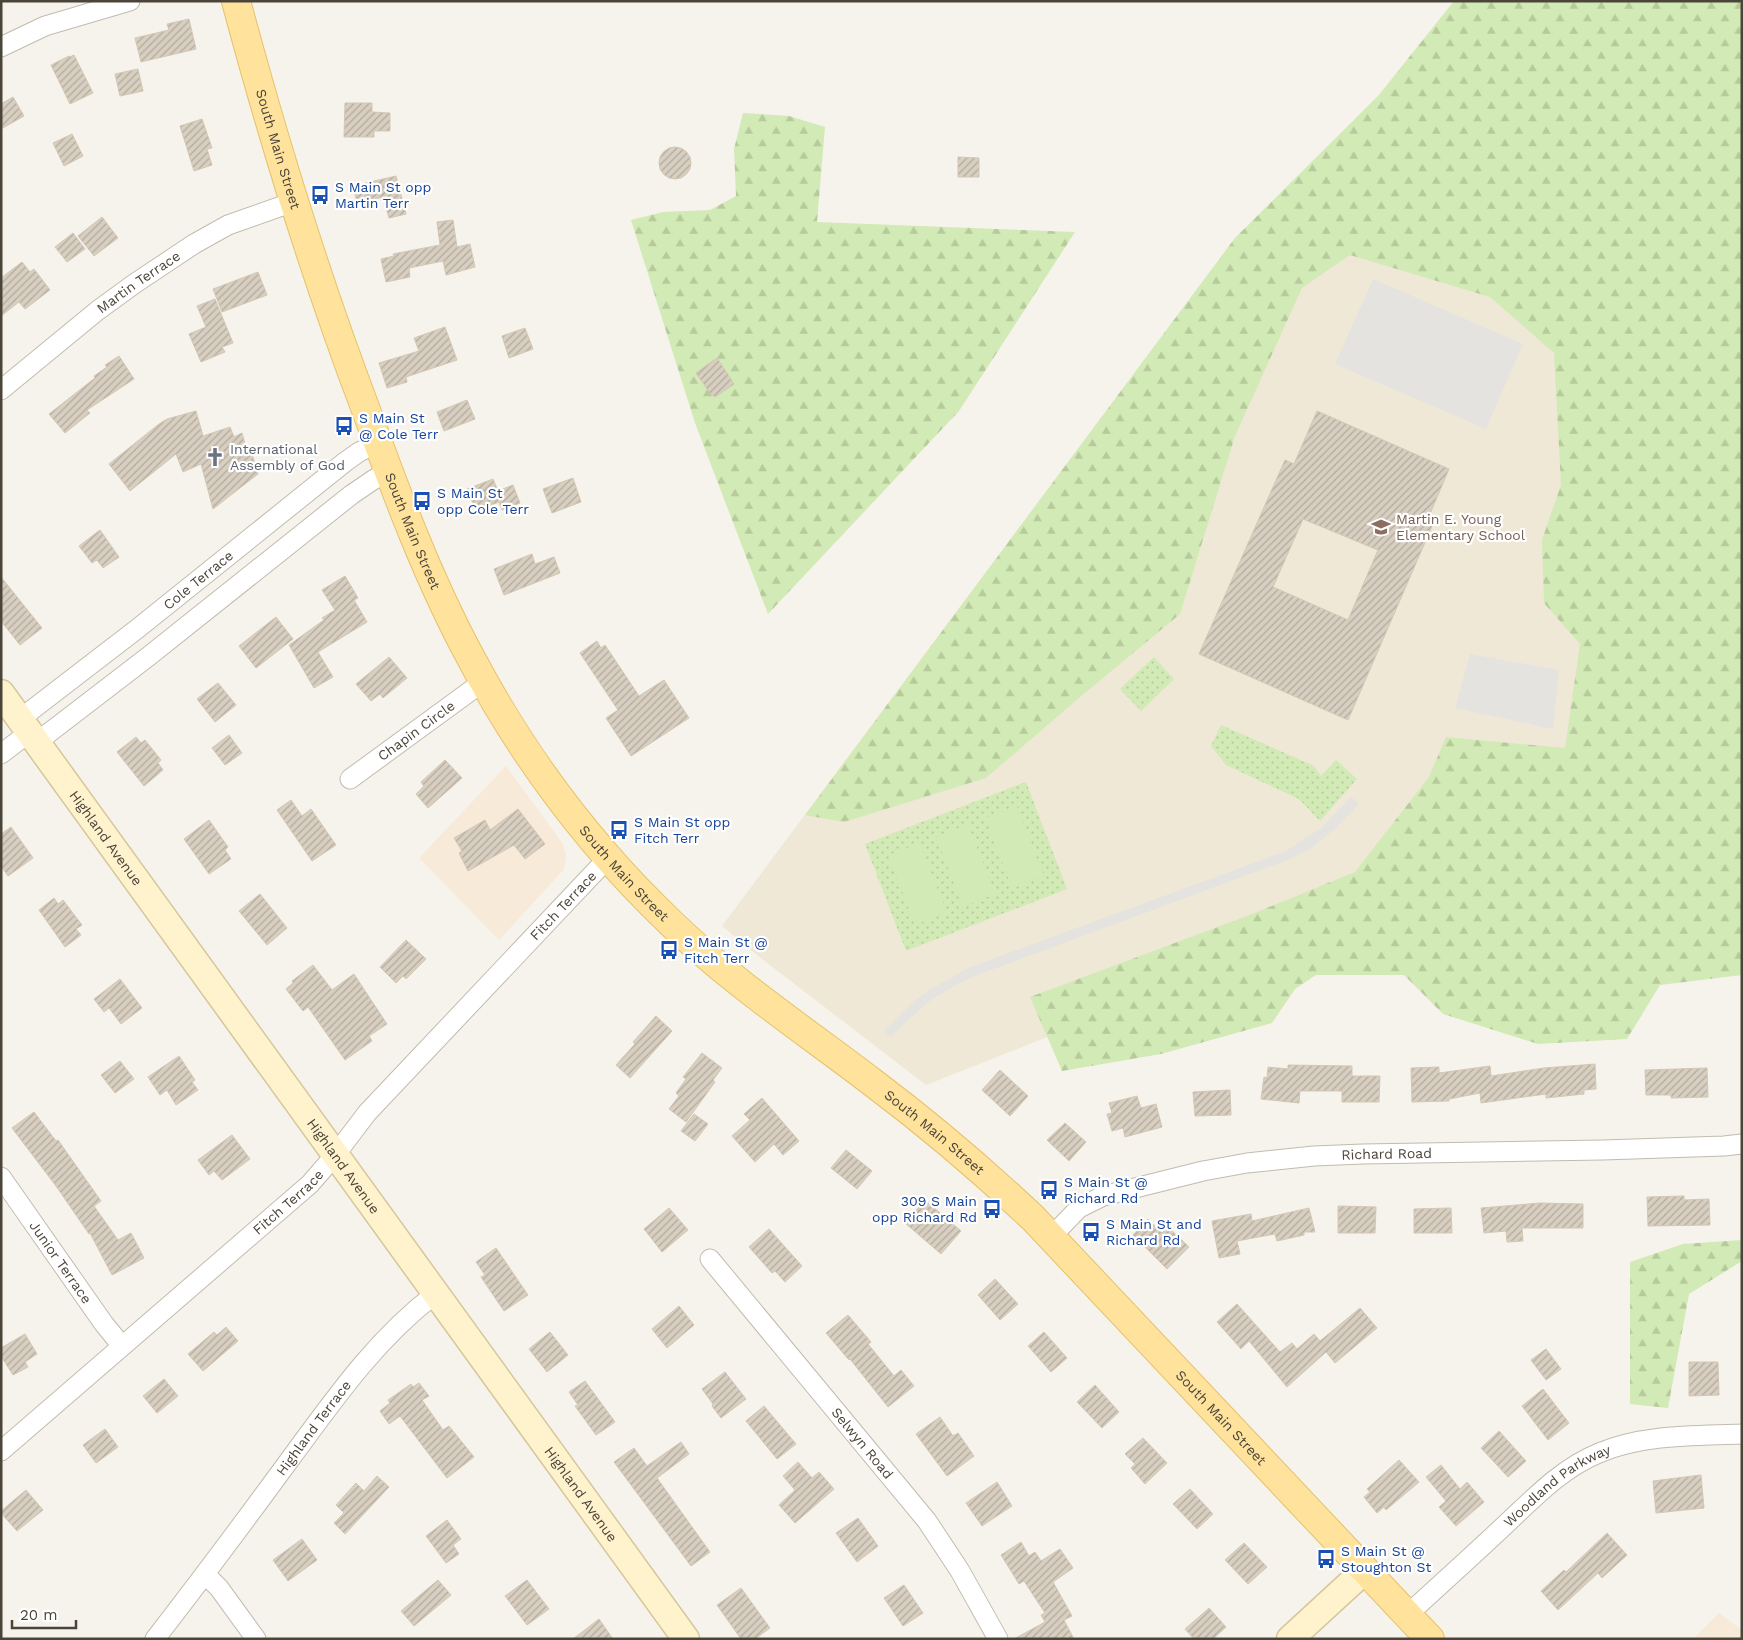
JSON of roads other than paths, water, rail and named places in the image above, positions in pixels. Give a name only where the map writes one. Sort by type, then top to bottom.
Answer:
[{"type":"main road","name":"South Main Street","points":[[236,1],[293,202],[338,334],[389,472],[440,595],[461,639],[514,732],[542,773],[608,858],[672,924],[714,962],[760,999],[870,1080],[999,1186],[1051,1237],[1430,1639]]},
{"type":"street","points":[[1,47],[29,33],[60,21],[130,1]]},
{"type":"street","name":"Martin Terrace","points":[[1,390],[102,307],[194,244],[228,225],[293,202]]},
{"type":"street","name":"Cole Terrace","points":[[1,754],[29,731],[137,629],[345,462],[378,443]]},
{"type":"street","name":"Cole Terrace","points":[[29,731],[149,656],[351,495],[389,472]]},
{"type":"street","name":"Chapin Circle","points":[[350,779],[484,681]]},
{"type":"street","name":"Highland Avenue","points":[[1,693],[686,1639]]},
{"type":"street","name":"Fitch Terrace","points":[[1,1451],[310,1184],[367,1113],[608,858]]},
{"type":"street","name":"Richard Road","points":[[1051,1237],[1079,1208],[1103,1196],[1203,1171],[1247,1163],[1314,1156],[1622,1150],[1742,1144]]},
{"type":"street","name":"Junior Terrace","points":[[1,1177],[104,1324],[122,1346]]},
{"type":"street","name":"Selwyn Road","points":[[710,1259],[927,1521],[960,1570],[998,1639]]},
{"type":"street","name":"Highland Terrace","points":[[155,1639],[358,1368],[395,1328],[435,1294]]},
{"type":"street","name":"Woodland Parkway","points":[[1407,1615],[1544,1488],[1586,1459],[1599,1453],[1641,1442],[1670,1438],[1742,1434]]},
{"type":"street","points":[[1290,1639],[1365,1570]]},
{"type":"street","points":[[205,1574],[218,1588],[256,1639]]},
{"type":"place","name":"S Main St opp Martin Terr","points":[[320,195]]},
{"type":"place","name":"S Main St @ Cole Terr","points":[[344,426]]},
{"type":"place","name":"International Assembly of God","points":[[215,457]]},
{"type":"place","name":"S Main St opp Cole Terr","points":[[422,501]]},
{"type":"place","name":"Martin E. Young Elementary School","points":[[1381,527]]},
{"type":"place","name":"S Main St opp Fitch Terr","points":[[619,830]]},
{"type":"place","name":"S Main St @ Fitch Terr","points":[[669,950]]},
{"type":"place","name":"S Main St @ Richard Rd","points":[[1049,1190]]},
{"type":"place","name":"309 S Main opp Richard Rd","points":[[992,1209]]},
{"type":"place","name":"S Main St and Richard Rd","points":[[1091,1232]]},
{"type":"place","name":"S Main St @ Stoughton St","points":[[1326,1559]]}]
